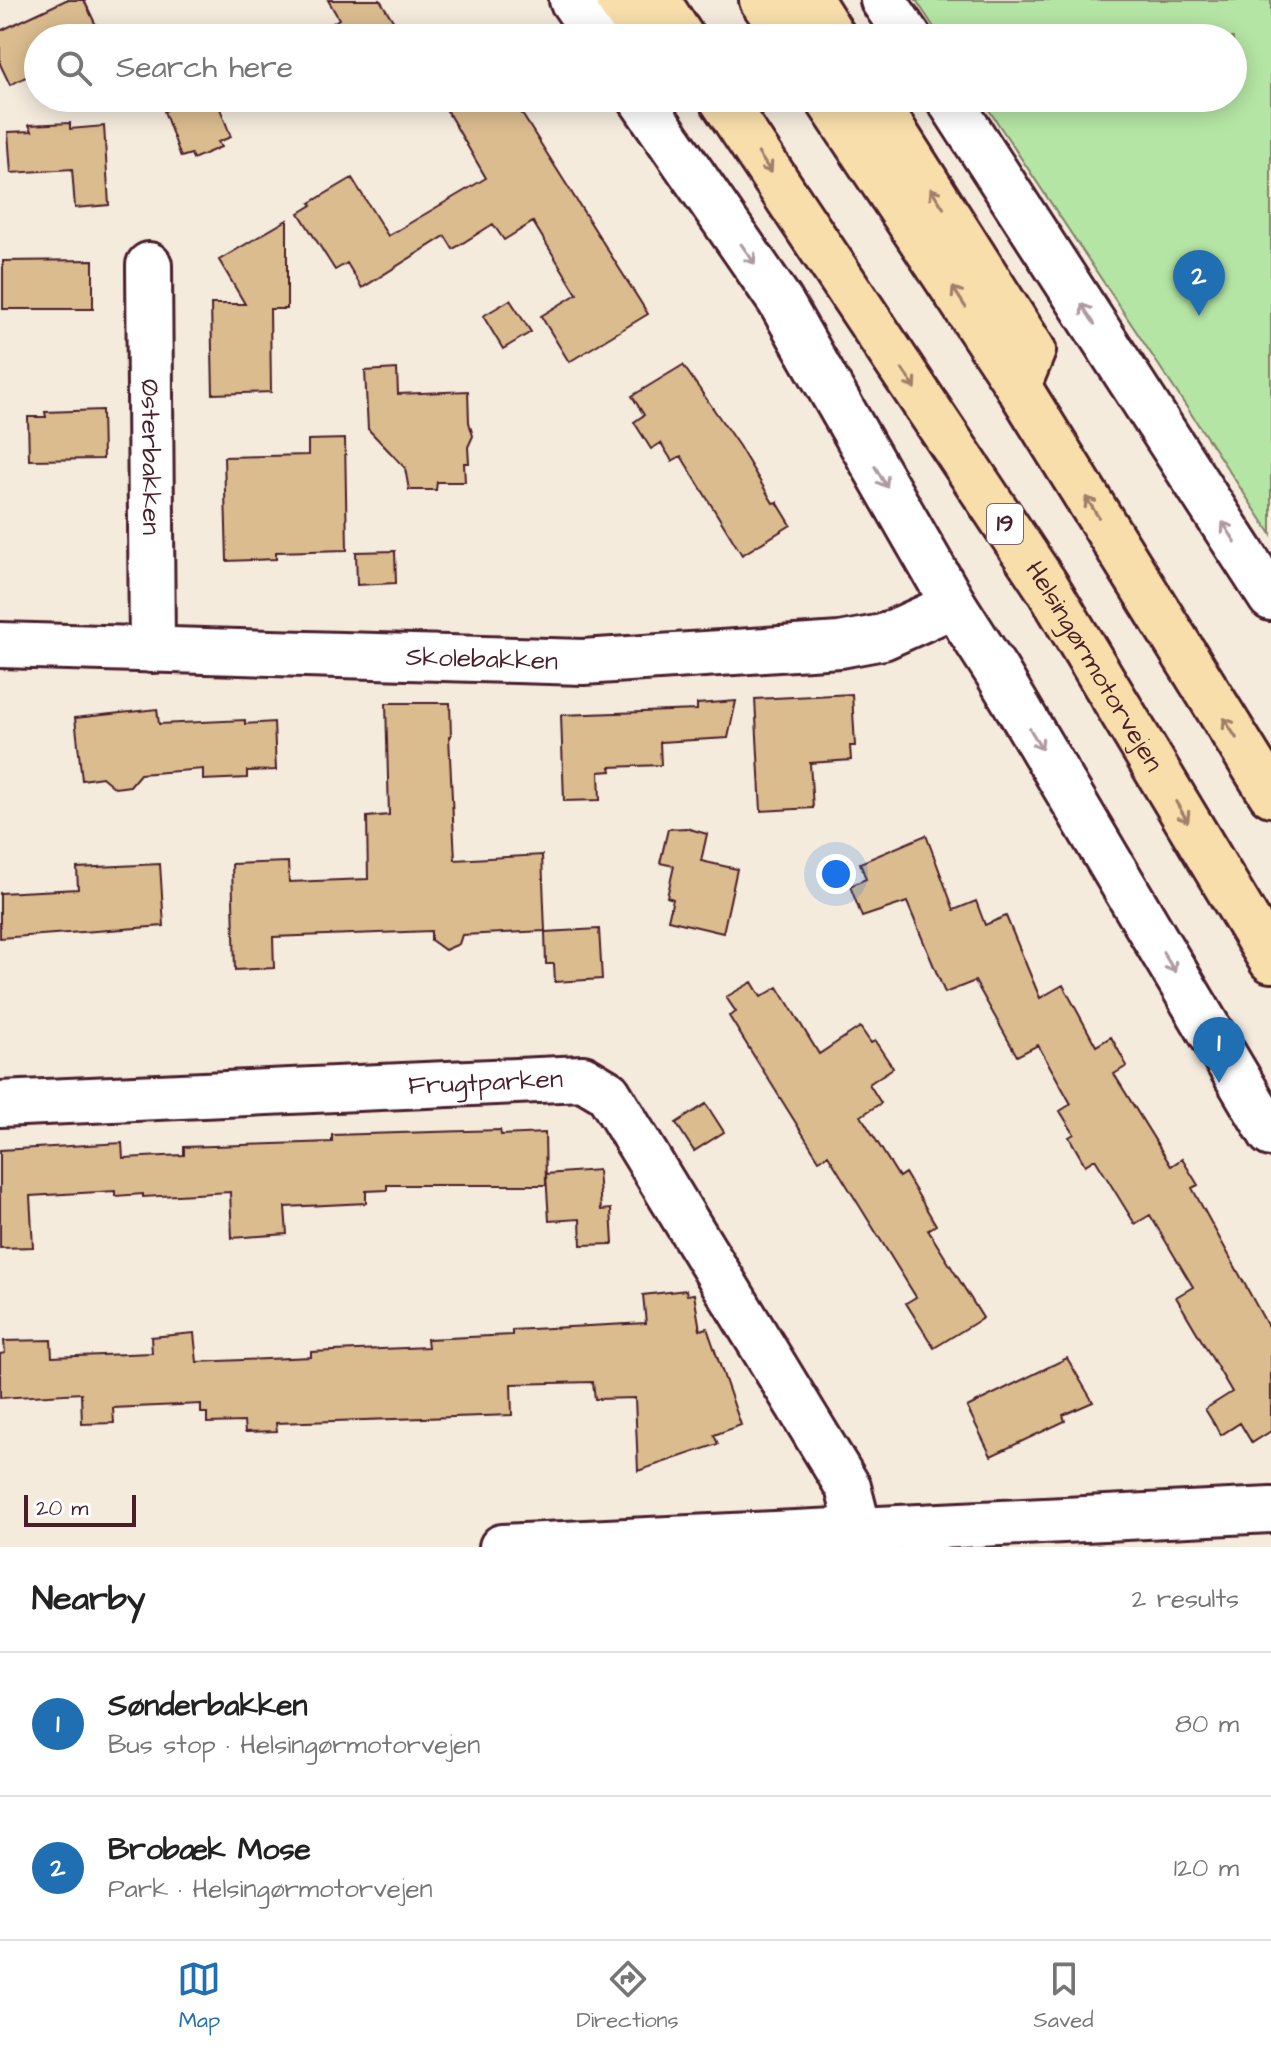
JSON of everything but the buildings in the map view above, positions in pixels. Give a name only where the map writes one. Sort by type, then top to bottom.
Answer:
[{"type":"highway","points":[[619,0],[636,24]]},
{"type":"highway","points":[[657,0],[673,24]]},
{"type":"highway","points":[[762,0],[778,24]]},
{"type":"highway","points":[[810,0],[825,24]]},
{"type":"highway","name":"Helsingørmotorvejen","points":[[730,112],[1047,587],[1271,960]]},
{"type":"highway","points":[[836,112],[1018,386],[1271,794]]},
{"type":"highway","points":[[882,112],[1033,350],[1018,386]]},
{"type":"street","points":[[572,0],[588,24]]},
{"type":"street","points":[[883,0],[899,24]]},
{"type":"street","points":[[650,112],[780,301],[954,605],[1271,1134]]},
{"type":"street","points":[[957,112],[1271,598]]},
{"type":"street","name":"Østerbakken","points":[[149,265],[152,650]]},
{"type":"street","name":"Skolebakken","points":[[0,645],[583,662],[840,645],[883,637],[954,605]]},
{"type":"street","name":"Frugtparken","points":[[0,1104],[583,1078],[608,1093],[848,1487],[859,1530]]},
{"type":"street","points":[[502,1547],[1271,1510]]},
{"type":"green space","points":[[916,0],[1271,0],[1271,534],[990,112],[1247,112],[1247,24],[932,24]]},
{"type":"place","name":"Brobæk Mose","points":[[1199,316]]},
{"type":"place","name":"Sønderbakken","points":[[1219,1083]]}]
